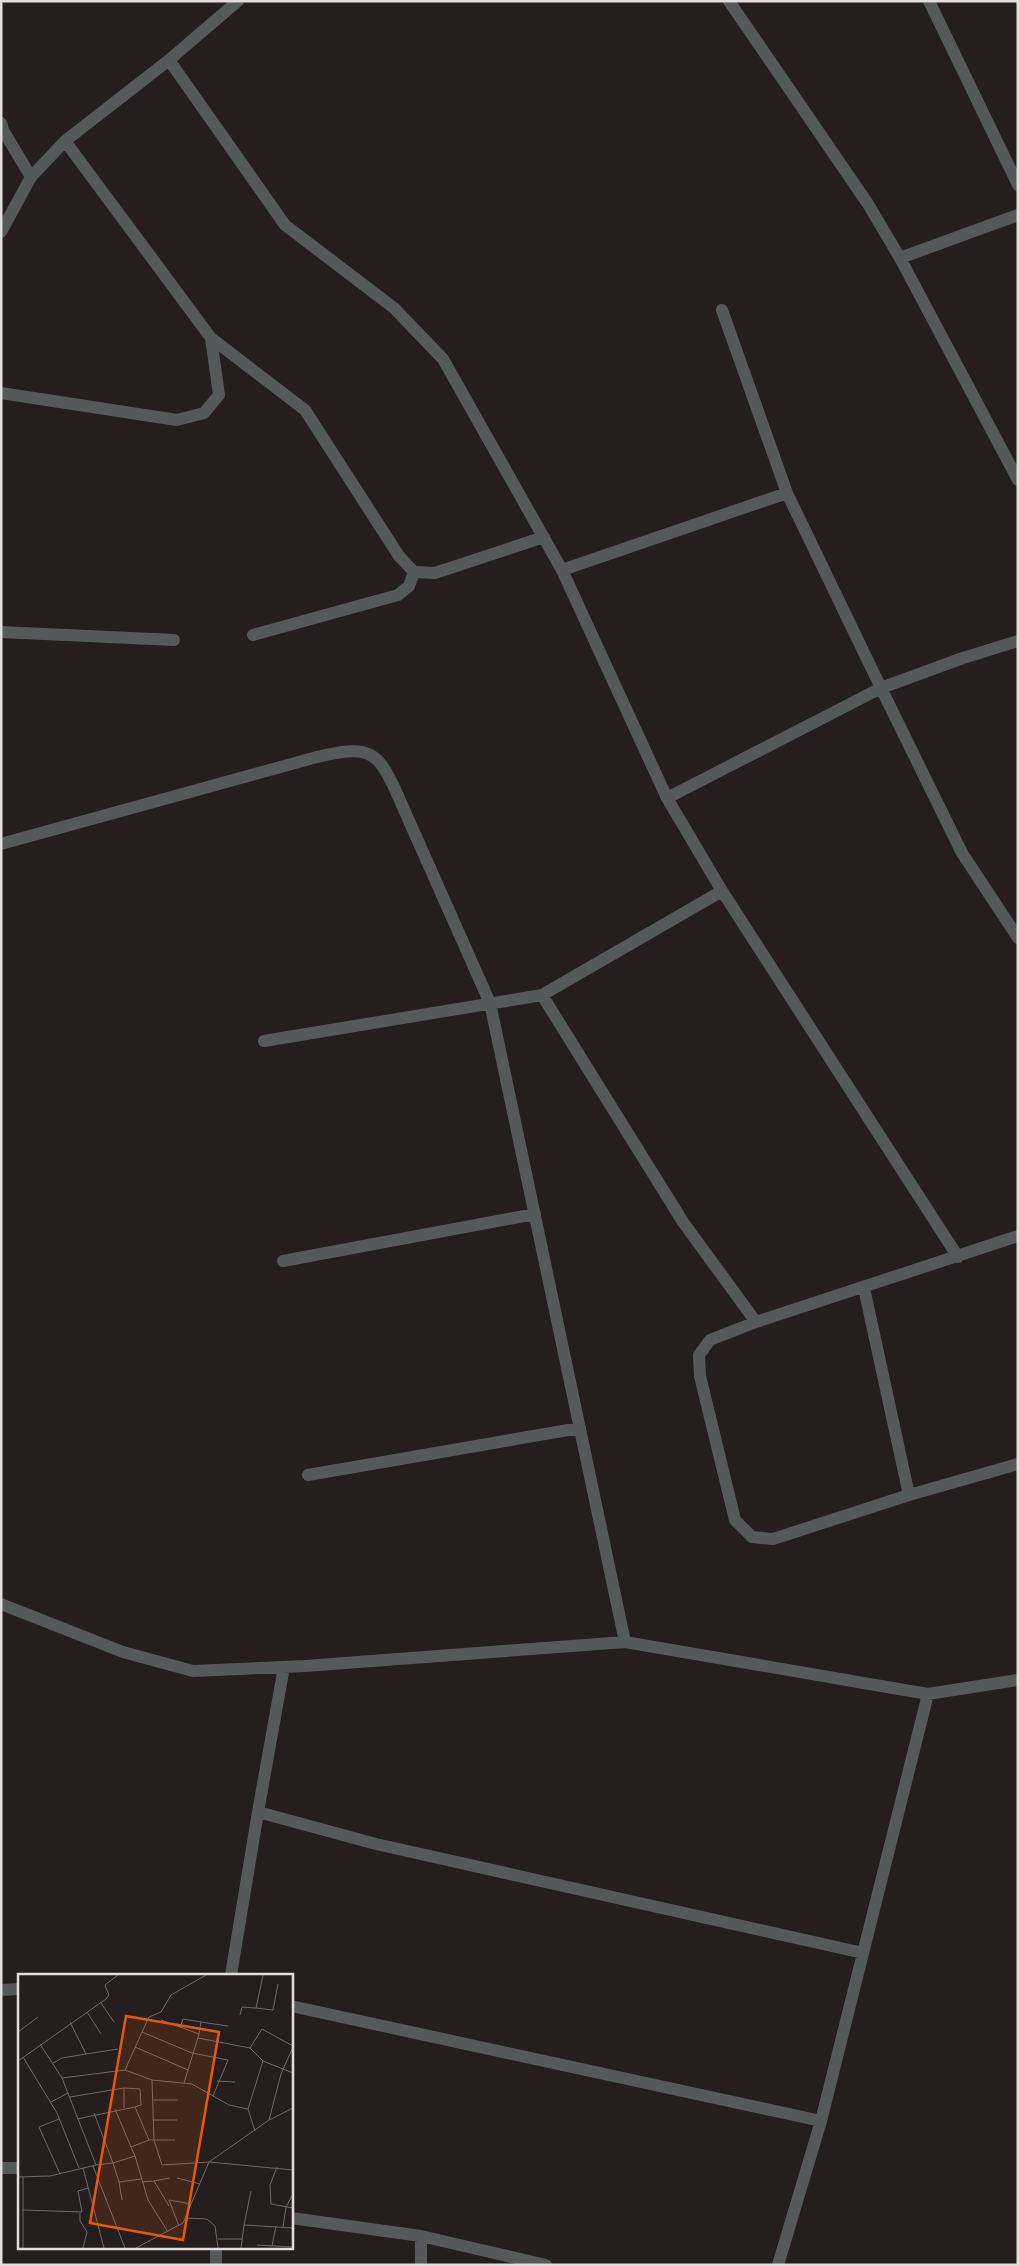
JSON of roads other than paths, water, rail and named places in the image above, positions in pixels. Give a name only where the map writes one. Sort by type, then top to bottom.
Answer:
[{"type":"street","points":[[1,232],[31,177],[65,141],[169,60],[238,1]]},
{"type":"street","points":[[728,1],[868,204],[900,258],[1018,480]]},
{"type":"street","points":[[929,1],[1018,185]]},
{"type":"street","points":[[169,60],[285,225],[394,308],[443,359],[562,570],[667,798],[722,891],[958,1257]]},
{"type":"street","points":[[1,123],[3,130],[31,177]]},
{"type":"street","points":[[65,141],[211,338],[306,410],[400,556],[414,572],[436,573],[544,537]]},
{"type":"street","points":[[900,258],[1018,215]]},
{"type":"street","points":[[722,310],[786,493],[962,853],[1018,938]]},
{"type":"street","points":[[1,393],[177,420],[204,413],[219,395],[211,338]]},
{"type":"street","points":[[562,570],[786,493]]},
{"type":"street","points":[[253,635],[398,594],[409,586],[414,572]]},
{"type":"street","points":[[1,632],[174,640]]},
{"type":"street","points":[[667,798],[881,688],[960,659],[1018,641]]},
{"type":"street","points":[[1,844],[317,757],[342,752],[361,752],[379,762],[394,787],[490,1003],[625,1642]]},
{"type":"street","points":[[264,1041],[542,995],[722,891]]},
{"type":"street","points":[[542,995],[683,1222],[756,1322]]},
{"type":"street","points":[[283,1261],[535,1214]]},
{"type":"street","points":[[1018,1236],[756,1322],[710,1340],[699,1355],[700,1376],[735,1520],[752,1537],[773,1539],[908,1495],[1018,1464]]},
{"type":"street","points":[[864,1288],[908,1495]]},
{"type":"street","points":[[308,1475],[580,1428]]},
{"type":"street","points":[[1,1604],[123,1652],[193,1671],[284,1667],[625,1642],[928,1694],[1018,1680]]},
{"type":"street","points":[[231,1974],[284,1667]]},
{"type":"street","points":[[778,2265],[821,2121],[928,1694]]},
{"type":"street","points":[[258,1812],[376,1844],[863,1952]]},
{"type":"street","points":[[1,1990],[18,1990]]},
{"type":"street","points":[[292,2006],[821,2121]]},
{"type":"street","points":[[1,2168],[18,2168]]},
{"type":"street","points":[[292,2218],[421,2236],[546,2265]]},
{"type":"street","points":[[421,2236],[421,2265]]},
{"type":"street","points":[[216,2248],[216,2265]]}]
